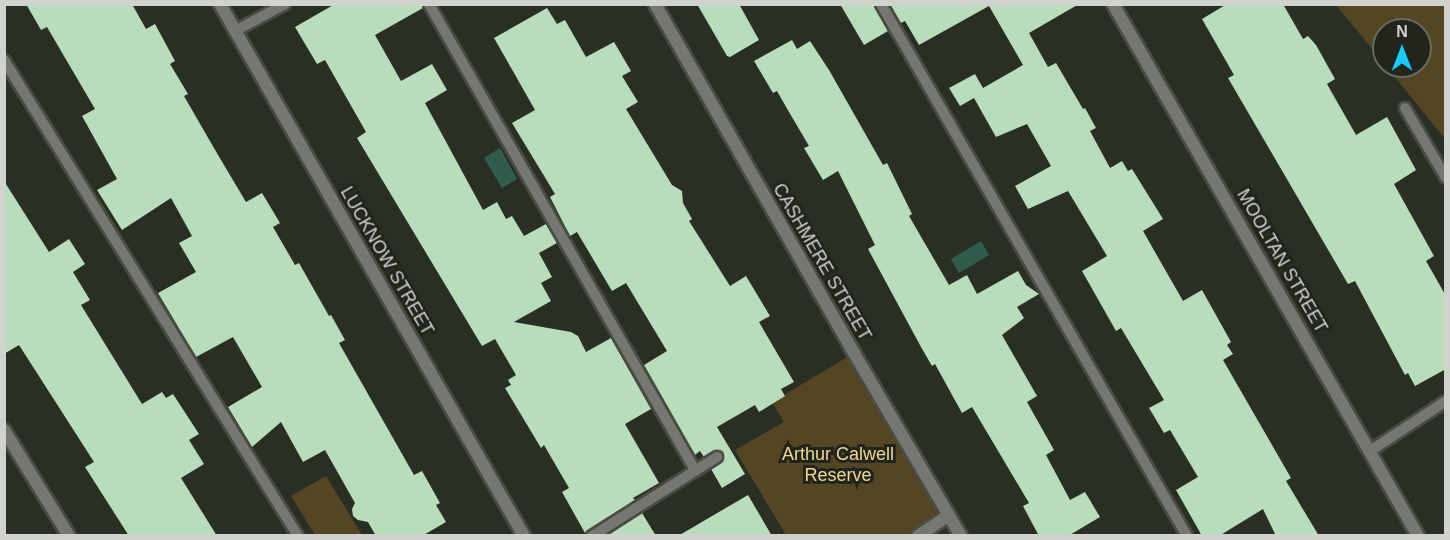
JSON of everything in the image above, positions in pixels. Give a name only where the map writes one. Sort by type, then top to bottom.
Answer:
[{"type":"street","name":"LUCKNOW STREET","points":[[220,4],[524,536]]},
{"type":"street","name":"CASHMERE STREET","points":[[655,4],[854,354],[962,536]]},
{"type":"street","name":"MOOLTAN STREET","points":[[1113,4],[1418,536]]},
{"type":"street","points":[[4,430],[69,536]]},
{"type":"street","points":[[918,536],[949,515]]},
{"type":"lane","points":[[235,32],[285,4]]},
{"type":"lane","points":[[429,4],[695,470]]},
{"type":"lane","points":[[881,4],[1187,536]]},
{"type":"lane","points":[[4,60],[298,536]]},
{"type":"lane","points":[[1405,108],[1446,177]]},
{"type":"lane","points":[[1370,451],[1446,401]]},
{"type":"lane","points":[[592,536],[717,457]]},
{"type":"green space","points":[[1336,5],[1445,5],[1445,139],[1396,78],[1432,78],[1432,18],[1372,18],[1372,48]]},
{"type":"green space","name":"Arthur Calwell Reserve","points":[[854,353],[949,515],[918,535],[786,535],[735,450],[784,422],[772,402]]},
{"type":"green space","points":[[326,476],[362,535],[315,535],[291,496]]},
{"type":"shaded area","points":[[500,148],[517,179],[502,188],[484,158]]},
{"type":"shaded area","points":[[981,241],[989,255],[959,273],[951,259]]},
{"type":"building","points":[[26,4],[132,4],[146,29],[155,24],[175,61],[170,64],[188,94],[184,96],[218,155],[246,202],[262,193],[280,223],[273,227],[295,265],[299,263],[329,316],[331,315],[345,340],[339,343],[414,475],[422,471],[440,503],[436,505],[446,522],[422,536],[376,536],[368,522],[358,520],[353,516],[352,509],[355,503],[325,450],[303,462],[281,422],[252,447],[228,407],[262,387],[233,337],[196,357],[158,293],[196,272],[179,243],[192,236],[171,198],[122,230],[97,190],[117,179],[82,116],[95,109],[47,27],[41,30]]},
{"type":"building","points":[[335,4],[422,4],[423,8],[375,35],[401,81],[432,64],[447,90],[425,103],[483,210],[497,202],[506,219],[512,216],[524,236],[546,224],[557,243],[539,253],[552,277],[541,283],[551,301],[514,322],[571,332],[578,336],[586,352],[611,338],[651,409],[625,424],[659,483],[633,498],[635,500],[585,533],[562,492],[569,488],[544,445],[541,448],[505,388],[511,385],[508,380],[516,375],[495,339],[482,346],[357,138],[366,132],[325,60],[317,64],[295,27]]},
{"type":"building","points":[[697,4],[739,4],[759,40],[730,57],[727,56]]},
{"type":"building","points":[[840,4],[874,4],[888,31],[864,45]]},
{"type":"building","points":[[890,4],[1079,4],[1029,33],[1048,67],[1056,63],[1083,109],[1085,108],[1096,128],[1090,131],[1110,168],[1122,161],[1128,171],[1132,169],[1163,219],[1143,231],[1183,301],[1202,290],[1231,342],[1227,345],[1233,354],[1223,360],[1291,478],[1286,481],[1319,536],[1276,536],[1263,509],[1219,536],[1202,536],[1176,490],[1198,477],[1170,430],[1164,433],[1149,408],[1164,400],[1121,328],[1116,331],[1082,271],[1107,256],[1068,191],[1028,209],[1015,186],[1051,166],[1027,124],[996,137],[974,98],[960,106],[949,88],[975,74],[983,88],[1023,65],[989,6],[919,45],[905,21],[901,23]]},
{"type":"building","points":[[1227,4],[1283,4],[1303,39],[1308,36],[1316,45],[1335,79],[1327,84],[1356,135],[1387,117],[1416,170],[1394,184],[1434,256],[1426,261],[1446,296],[1446,369],[1415,386],[1408,373],[1405,375],[1355,281],[1348,284],[1228,78],[1234,75],[1202,19]]},
{"type":"building","points":[[547,8],[557,24],[565,20],[586,57],[614,42],[631,71],[622,76],[638,102],[626,109],[672,185],[682,191],[683,203],[692,219],[689,221],[730,286],[746,276],[770,316],[759,322],[794,382],[781,389],[785,396],[759,412],[755,405],[717,427],[745,474],[722,488],[711,469],[723,461],[723,453],[716,450],[704,457],[700,451],[695,455],[644,365],[667,351],[626,283],[612,291],[577,232],[570,236],[550,197],[555,194],[512,123],[535,110],[494,38]]},
{"type":"building","points":[[792,40],[797,49],[810,41],[829,70],[883,165],[887,163],[912,214],[909,216],[949,285],[967,275],[977,294],[1018,271],[1026,285],[1039,294],[1017,307],[1024,318],[1002,335],[1037,396],[1027,402],[1054,450],[1046,455],[1070,500],[1085,492],[1100,517],[1068,536],[1039,536],[1023,506],[1029,503],[972,407],[962,413],[935,364],[932,366],[921,347],[868,249],[875,245],[838,171],[823,180],[804,148],[809,146],[777,91],[773,93],[754,61]]},
{"type":"building","points":[[4,181],[49,252],[69,239],[85,264],[73,272],[90,300],[81,305],[142,404],[162,392],[166,398],[173,394],[199,434],[189,440],[204,464],[181,478],[217,536],[129,536],[85,467],[94,462],[19,345],[4,354]]},
{"type":"building","points":[[748,495],[772,536],[678,536]]},
{"type":"building","points":[[642,513],[656,536],[607,536]]}]
